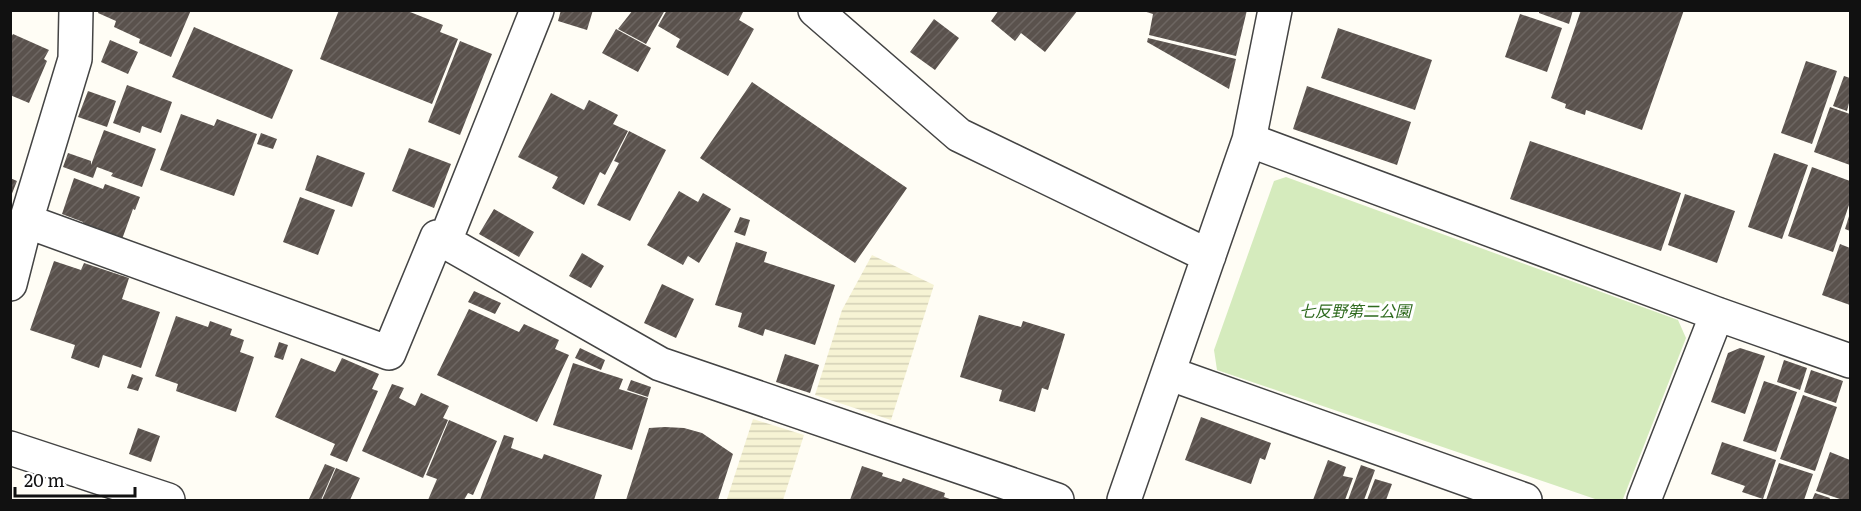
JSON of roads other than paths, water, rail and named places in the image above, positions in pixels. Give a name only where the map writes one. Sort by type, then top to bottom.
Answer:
[{"type":"street","points":[[10,285],[26,221],[75,59],[76,10]]},
{"type":"street","points":[[815,10],[959,135],[1209,256]]},
{"type":"street","points":[[1124,501],[1249,140],[1275,10]]},
{"type":"street","points":[[445,241],[530,12]]},
{"type":"street","points":[[1249,140],[1717,314],[1851,361]]},
{"type":"street","points":[[26,221],[389,353],[437,237],[660,364],[1057,501]]},
{"type":"street","points":[[1644,501],[1717,314]]},
{"type":"street","points":[[1168,373],[1525,501]]},
{"type":"street","points":[[10,448],[168,501]]},
{"type":"park label","name":"七反野第二公園","points":[[1355,310]]}]
